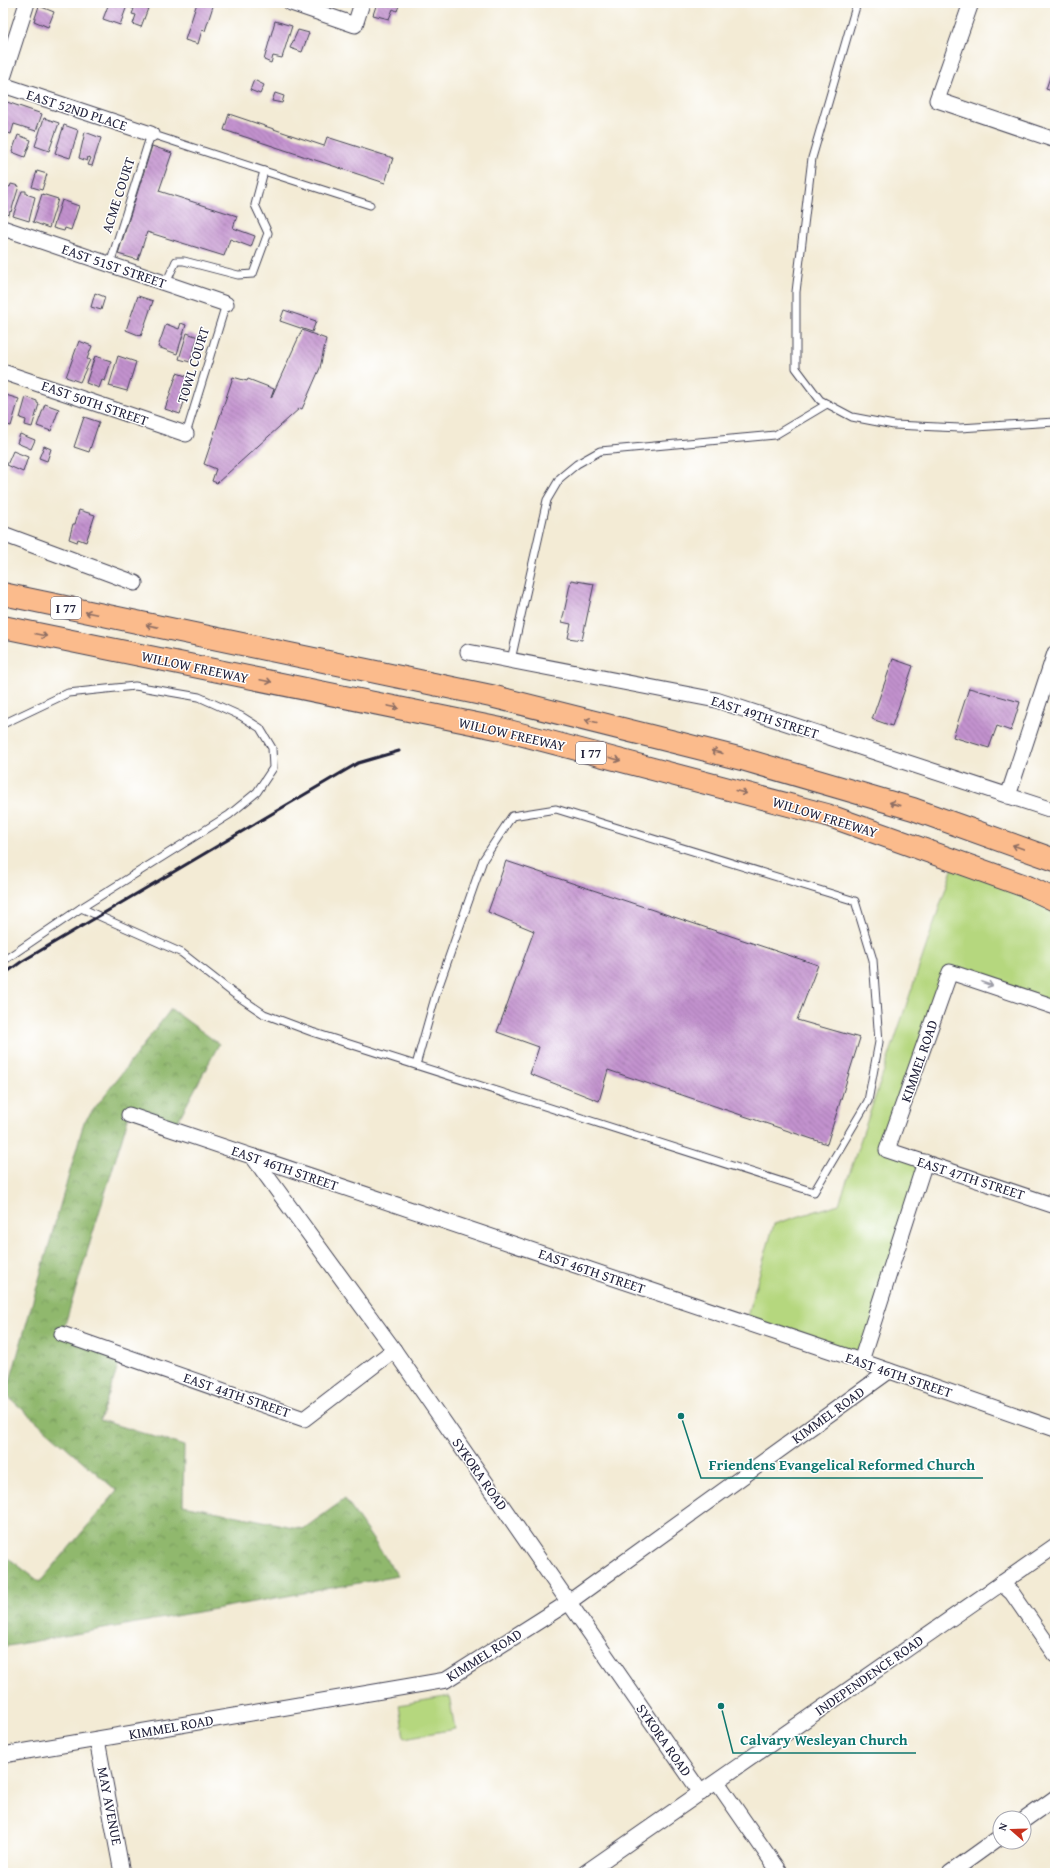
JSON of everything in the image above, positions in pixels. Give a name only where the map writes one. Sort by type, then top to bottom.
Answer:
[{"type":"highway","name":"I 77","points":[[3,594],[491,696],[742,759],[913,809],[1055,860]]},
{"type":"highway","name":"WILLOW FREEWAY","points":[[3,627],[501,729],[827,815],[1028,887],[1055,900]]},
{"type":"street","points":[[3,78],[27,3]]},
{"type":"street","points":[[290,3],[355,25],[362,3]]},
{"type":"street","points":[[971,3],[937,100],[1055,140]]},
{"type":"street","name":"EAST 52ND PLACE","points":[[3,85],[151,134]]},
{"type":"street","name":"EAST 51ST STREET","points":[[3,228],[226,304]]},
{"type":"street","name":"EAST 50TH STREET","points":[[3,372],[186,434]]},
{"type":"street","points":[[3,534],[135,583]]},
{"type":"street","name":"EAST 49TH STREET","points":[[468,652],[716,700],[1055,812]]},
{"type":"street","points":[[1008,796],[1055,653]]},
{"type":"street","name":"KIMMEL ROAD","points":[[888,1150],[950,972],[1055,1008]]},
{"type":"street","name":"EAST 46TH STREET","points":[[129,1115],[861,1361],[1055,1429]]},
{"type":"street","name":"EAST 47TH STREET","points":[[888,1150],[1055,1206]]},
{"type":"street","name":"SYKORA ROAD","points":[[253,1157],[394,1350],[702,1793]]},
{"type":"street","points":[[861,1361],[925,1162]]},
{"type":"street","name":"EAST 44TH STREET","points":[[62,1334],[304,1419],[394,1350]]},
{"type":"street","name":"KIMMEL ROAD","points":[[3,1755],[446,1680],[569,1602],[889,1371]]},
{"type":"street","name":"INDEPENDENCE ROAD","points":[[585,1873],[1055,1546]]},
{"type":"street","points":[[1001,1583],[1012,1593],[1055,1655]]},
{"type":"street","name":"MAY AVENUE","points":[[97,1740],[122,1873]]},
{"type":"street","points":[[717,1782],[780,1873]]},
{"type":"street","points":[[1032,1814],[1055,1798]]},
{"type":"street","points":[[950,1873],[992,1843]]},
{"type":"lane","points":[[857,3],[812,158],[796,292],[796,368],[820,400],[852,417],[894,425],[960,428],[1055,422]]},
{"type":"lane","points":[[151,134],[370,205]]},
{"type":"lane","name":"ACME COURT","points":[[110,264],[151,134]]},
{"type":"lane","points":[[166,283],[176,261],[184,261],[238,275],[253,274],[268,233],[255,206],[264,171]]},
{"type":"lane","name":"TOWL COURT","points":[[186,434],[226,304]]},
{"type":"lane","points":[[510,660],[547,500],[560,478],[577,464],[600,451],[775,435],[827,404]]},
{"type":"lane","points":[[3,724],[68,693],[135,686],[199,697],[241,716],[260,728],[272,748],[273,768],[257,792],[229,816],[81,908],[3,962]]},
{"type":"lane","points":[[81,908],[182,953],[233,993],[264,1014],[312,1032],[814,1192],[868,1101],[879,1042],[873,960],[854,902],[556,809],[512,816],[483,860],[436,994],[416,1065]]},
{"type":"green space","points":[[955,861],[1055,900],[1055,1007],[950,972],[888,1150],[925,1162],[861,1361],[745,1323],[774,1224],[839,1204]]},
{"type":"green space","points":[[171,1009],[219,1044],[173,1130],[129,1115],[62,1334],[122,1355],[100,1420],[184,1446],[183,1505],[303,1529],[345,1499],[398,1576],[3,1647],[3,1554],[40,1582],[117,1491],[6,1395],[84,1122]]},
{"type":"green space","points":[[449,1696],[455,1729],[404,1738],[399,1705]]},
{"type":"building","points":[[109,3],[128,3],[120,25],[103,19]]},
{"type":"building","points":[[133,3],[150,3],[141,27],[133,24],[136,15],[132,14],[134,9],[131,8]]},
{"type":"building","points":[[197,3],[214,3],[205,31],[202,30],[198,44],[185,40]]},
{"type":"building","points":[[377,3],[400,3],[397,11],[393,9],[389,19],[373,15]]},
{"type":"building","points":[[39,6],[54,12],[48,27],[34,21]]},
{"type":"building","points":[[275,21],[292,26],[282,58],[273,56],[271,63],[264,60]]},
{"type":"building","points":[[298,30],[309,33],[302,52],[290,48]]},
{"type":"building","points":[[1051,74],[1055,75],[1055,92],[1046,89]]},
{"type":"building","points":[[254,80],[264,85],[260,94],[250,90]]},
{"type":"building","points":[[275,93],[284,96],[282,103],[272,101]]},
{"type":"building","points":[[7,102],[42,114],[36,131],[14,124],[11,134],[3,131],[3,115]]},
{"type":"building","points":[[229,114],[324,146],[327,137],[393,158],[385,183],[224,130]]},
{"type":"building","points":[[44,118],[59,123],[49,151],[35,146]]},
{"type":"building","points":[[64,125],[78,130],[70,158],[55,153]]},
{"type":"building","points":[[85,132],[101,138],[92,166],[88,165],[91,158],[88,157],[87,161],[79,158]]},
{"type":"building","points":[[18,135],[31,140],[25,157],[12,152]]},
{"type":"building","points":[[152,146],[172,153],[159,191],[237,216],[233,228],[255,236],[251,247],[230,239],[224,256],[147,232],[138,260],[118,254]]},
{"type":"building","points":[[37,171],[47,174],[42,190],[32,187]]},
{"type":"building","points":[[11,184],[19,186],[9,215],[3,213],[3,185],[10,187]]},
{"type":"building","points":[[22,191],[26,191],[26,194],[35,197],[29,221],[13,216]]},
{"type":"building","points":[[42,194],[58,199],[49,228],[33,222]]},
{"type":"building","points":[[62,200],[79,206],[71,230],[65,228],[64,231],[53,228]]},
{"type":"building","points":[[95,293],[105,297],[101,310],[91,307]]},
{"type":"building","points":[[138,296],[153,301],[141,336],[126,330]]},
{"type":"building","points":[[284,310],[316,321],[312,332],[280,321]]},
{"type":"building","points":[[181,323],[186,325],[177,354],[158,347],[166,324],[179,329]]},
{"type":"building","points":[[302,330],[326,339],[320,368],[302,409],[300,408],[217,483],[212,481],[216,469],[204,464],[233,377],[247,381],[248,379],[274,389],[271,398]]},
{"type":"building","points":[[187,333],[198,337],[190,362],[179,359]]},
{"type":"building","points":[[79,341],[92,346],[87,359],[90,360],[80,382],[66,377]]},
{"type":"building","points":[[95,356],[111,361],[105,381],[102,380],[99,388],[86,383]]},
{"type":"building","points":[[118,356],[136,362],[127,391],[109,386]]},
{"type":"building","points":[[177,373],[192,378],[180,414],[165,409]]},
{"type":"building","points":[[6,395],[19,399],[11,426],[4,424],[5,420],[3,419],[3,405]]},
{"type":"building","points":[[26,397],[37,401],[39,404],[32,427],[25,425],[26,420],[20,418]]},
{"type":"building","points":[[45,404],[59,409],[51,431],[37,426]]},
{"type":"building","points":[[84,417],[99,422],[89,452],[74,447]]},
{"type":"building","points":[[20,434],[35,440],[31,449],[17,443]]},
{"type":"building","points":[[44,446],[51,449],[47,461],[39,458]]},
{"type":"building","points":[[13,451],[28,457],[23,472],[7,465]]},
{"type":"building","points":[[79,510],[95,515],[86,542],[78,539],[77,542],[69,539]]},
{"type":"building","points":[[571,580],[594,584],[582,640],[568,638],[571,624],[562,622]]},
{"type":"building","points":[[893,659],[913,666],[892,726],[872,719]]},
{"type":"building","points":[[969,688],[1020,702],[1011,731],[997,726],[989,748],[953,737]]},
{"type":"building","points":[[506,861],[818,965],[797,1020],[860,1038],[827,1144],[608,1070],[599,1101],[530,1074],[539,1047],[497,1032],[534,931],[488,912]]},
{"type":"railway","points":[[3,975],[21,962],[358,763],[399,751]]},
{"type":"place","name":"Friendens Evangelical Reformed Church","points":[[681,1416]]},
{"type":"place","name":"Calvary Wesleyan Church","points":[[721,1706]]}]
